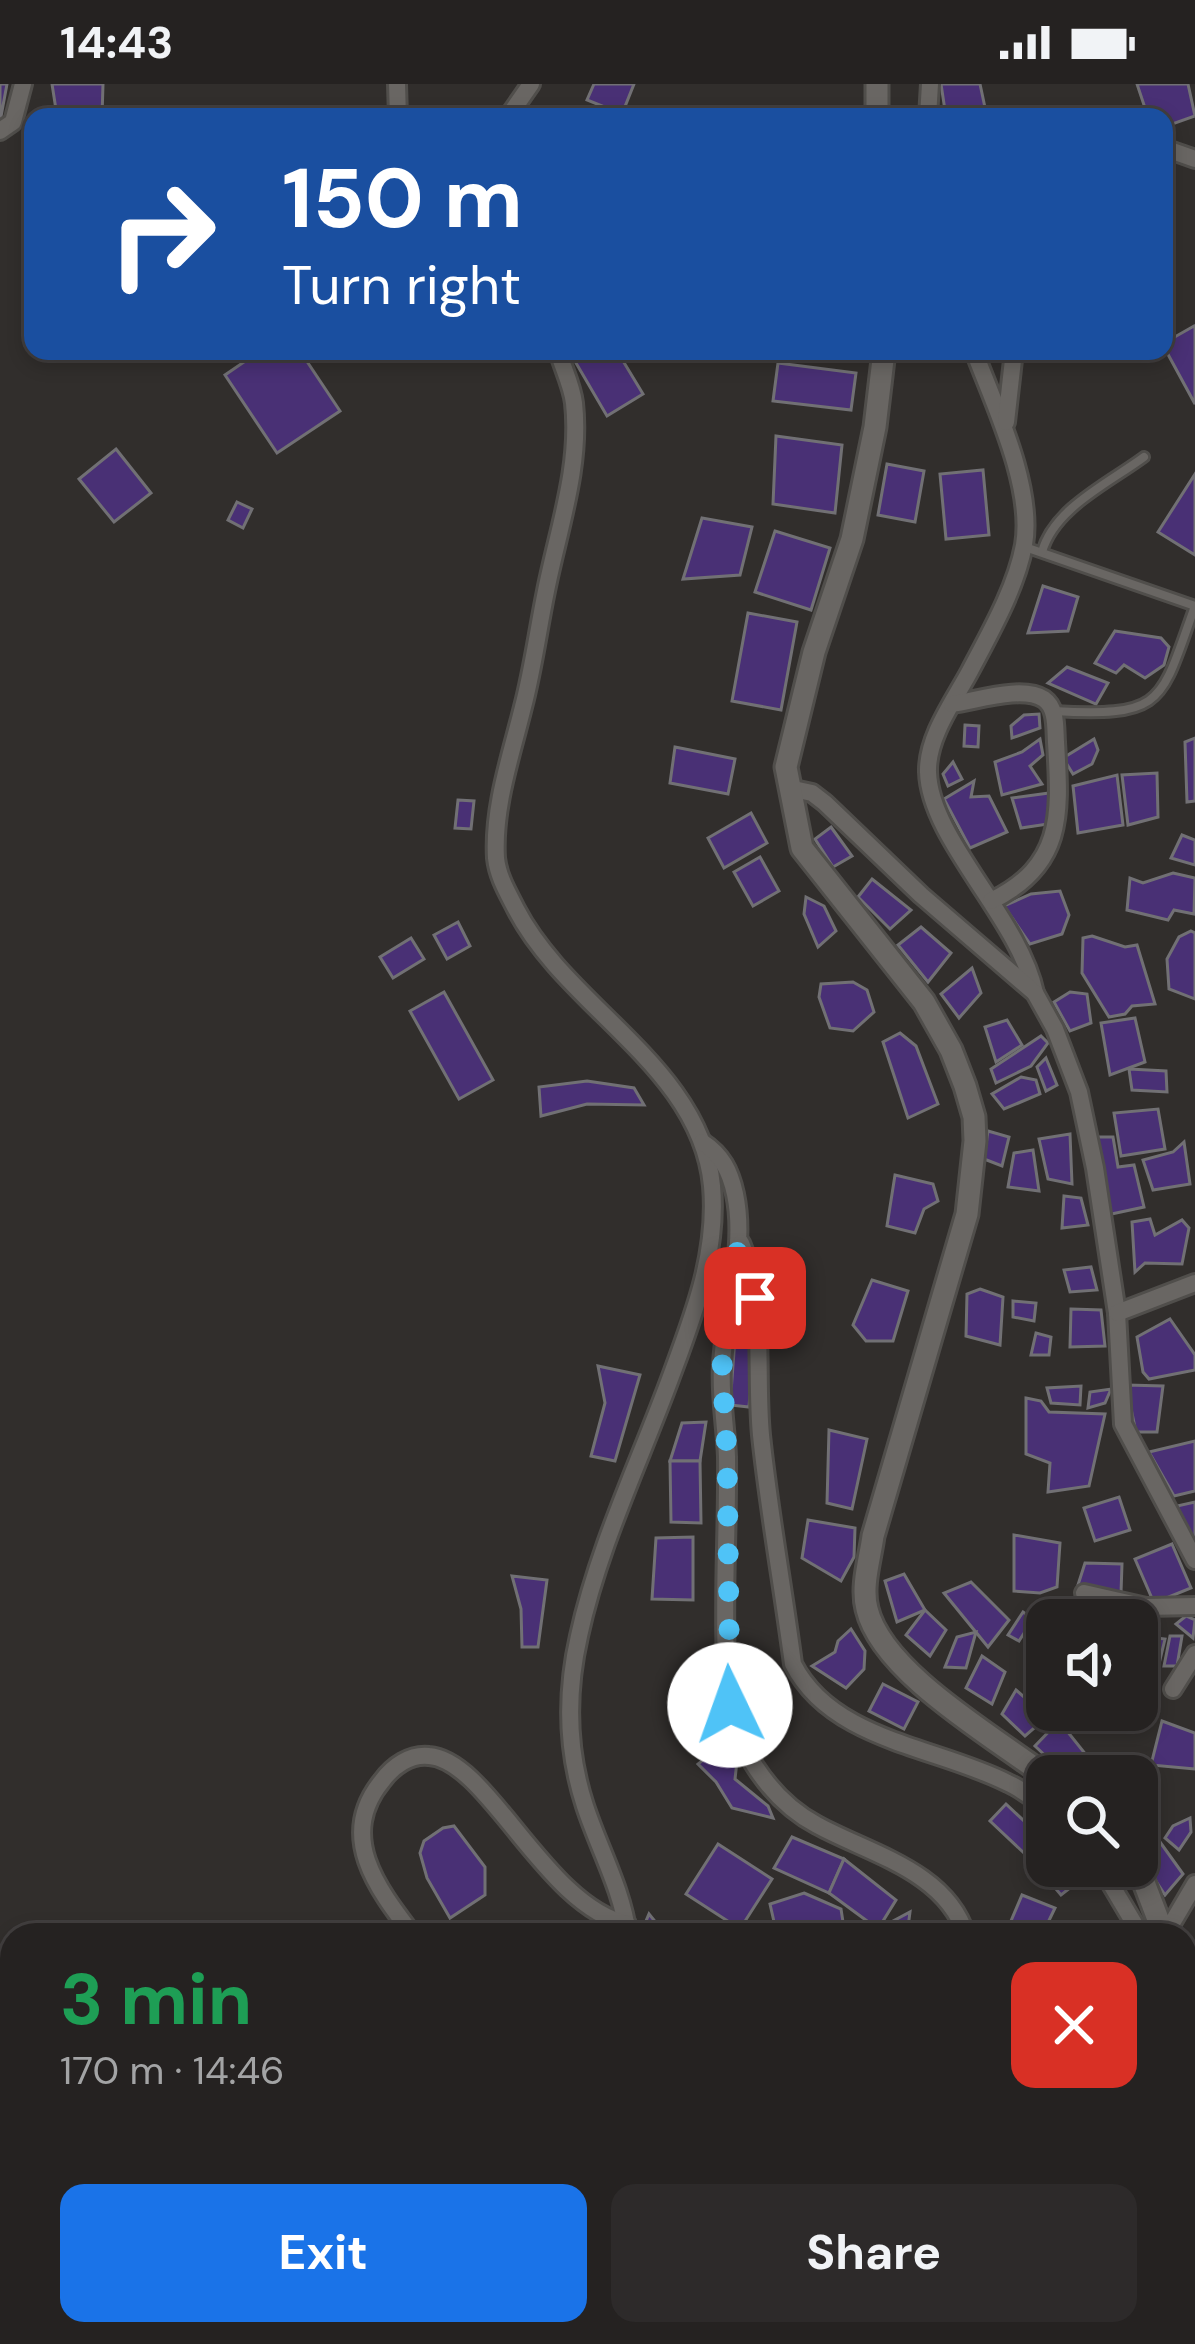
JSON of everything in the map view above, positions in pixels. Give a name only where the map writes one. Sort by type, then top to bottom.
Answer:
[{"type":"street","points":[[0,131],[14,122],[23,84]]},
{"type":"street","points":[[561,360],[574,401],[573,457],[530,683],[505,777],[497,865],[528,931],[547,958],[657,1071],[702,1142],[719,1155],[735,1194],[739,1239],[722,1367],[727,1454],[727,1686],[736,1732],[751,1761],[794,1808],[812,1823],[871,1849],[931,1885],[950,1902],[960,1923]]},
{"type":"street","points":[[883,360],[875,428],[852,539],[788,749],[789,788],[802,848],[924,1002],[951,1050],[974,1117],[967,1214],[873,1536],[865,1589],[867,1610],[901,1667],[1026,1761]]},
{"type":"street","points":[[978,360],[1006,427],[1022,500],[1024,546],[1000,611],[928,761],[931,794],[936,811],[1026,958],[1035,993],[1068,1057],[1079,1092],[1117,1313],[1123,1424],[1195,1560]]},
{"type":"street","points":[[1006,427],[1013,360]]},
{"type":"street","points":[[952,704],[1026,694],[1041,697],[1053,711],[1060,802],[1055,831],[1034,871],[991,901]]},
{"type":"street","points":[[789,788],[812,793],[826,803],[921,895],[1035,993]]},
{"type":"street","points":[[625,1923],[576,1776],[569,1735],[578,1638],[701,1291],[712,1205],[702,1142]]},
{"type":"street","points":[[739,1239],[753,1275],[761,1435],[793,1664],[802,1683],[868,1730],[1009,1783],[1026,1794]]},
{"type":"street","points":[[1117,1313],[1195,1283]]},
{"type":"street","points":[[701,1291],[729,1299]]},
{"type":"street","points":[[1084,1593],[1146,1607],[1195,1606]]},
{"type":"street","points":[[1174,1689],[1195,1654]]},
{"type":"street","points":[[405,1923],[368,1871],[362,1836],[367,1805],[402,1762],[433,1756],[457,1766],[556,1879],[582,1903],[615,1923]]},
{"type":"street","points":[[1172,1923],[1195,1884]]},
{"type":"street","points":[[1112,1887],[1134,1923]]},
{"type":"street","points":[[1146,1887],[1160,1923]]},
{"type":"lane","points":[[1042,552],[1046,540],[1079,503],[1144,457]]},
{"type":"lane","points":[[1024,546],[1195,606],[1170,677],[1156,698],[1116,711],[1053,711]]},
{"type":"building","points":[[0,84],[7,84],[0,122]]},
{"type":"building","points":[[52,84],[103,84],[102,108],[56,108]]},
{"type":"building","points":[[594,84],[634,84],[624,108],[607,108],[587,100]]},
{"type":"building","points":[[941,84],[980,84],[985,108],[945,108]]},
{"type":"building","points":[[1137,84],[1188,84],[1195,116],[1173,124],[1173,108],[1145,108]]},
{"type":"building","points":[[1194,326],[1195,404],[1171,360],[1173,338]]},
{"type":"building","points":[[247,360],[306,360],[340,411],[277,453],[225,375]]},
{"type":"building","points":[[574,360],[622,360],[643,394],[607,416]]},
{"type":"building","points":[[778,363],[856,373],[851,410],[773,401]]},
{"type":"building","points":[[776,436],[842,445],[835,513],[773,504]]},
{"type":"building","points":[[116,449],[151,493],[114,522],[79,479]]},
{"type":"building","points":[[887,464],[924,471],[915,522],[878,515]]},
{"type":"building","points":[[983,470],[989,535],[946,539],[940,474]]},
{"type":"building","points":[[1195,474],[1195,555],[1158,532]]},
{"type":"building","points":[[237,502],[252,509],[243,528],[228,520]]},
{"type":"building","points":[[702,518],[752,527],[740,575],[683,579]]},
{"type":"building","points":[[775,531],[830,548],[811,610],[755,592]]},
{"type":"building","points":[[1043,586],[1078,597],[1068,631],[1028,633]]},
{"type":"building","points":[[748,613],[797,622],[781,710],[732,701]]},
{"type":"building","points":[[1115,631],[1161,638],[1169,647],[1164,665],[1145,678],[1124,665],[1116,673],[1095,663]]},
{"type":"building","points":[[1067,667],[1108,683],[1096,704],[1048,683]]},
{"type":"building","points":[[1039,714],[1040,728],[1012,738],[1011,726],[1024,715]]},
{"type":"building","points":[[965,725],[979,726],[978,747],[964,746]]},
{"type":"building","points":[[1195,738],[1195,801],[1187,802],[1185,742]]},
{"type":"building","points":[[1040,739],[1043,755],[1030,766],[1042,784],[1002,795],[995,762]]},
{"type":"building","points":[[1094,739],[1098,750],[1092,764],[1073,774],[1063,758]]},
{"type":"building","points":[[675,747],[735,759],[728,794],[670,783]]},
{"type":"building","points":[[953,762],[962,779],[948,786],[943,774]]},
{"type":"building","points":[[1157,773],[1158,817],[1128,825],[1122,775]]},
{"type":"building","points":[[1117,775],[1123,825],[1078,833],[1073,786]]},
{"type":"building","points":[[974,781],[971,797],[989,796],[1007,832],[970,848],[944,799]]},
{"type":"building","points":[[1049,793],[1048,824],[1021,828],[1012,798]]},
{"type":"building","points":[[458,800],[474,801],[471,829],[455,828]]},
{"type":"building","points":[[751,813],[767,843],[724,868],[708,838]]},
{"type":"building","points":[[831,827],[852,856],[833,867],[815,839]]},
{"type":"building","points":[[1182,835],[1195,840],[1195,865],[1171,858]]},
{"type":"building","points":[[760,857],[779,891],[753,906],[734,872]]},
{"type":"building","points":[[1173,873],[1195,878],[1194,914],[1174,910],[1168,920],[1127,910],[1130,878],[1143,883]]},
{"type":"building","points":[[872,879],[911,910],[890,929],[858,897]]},
{"type":"building","points":[[1060,891],[1069,915],[1062,934],[1030,944],[1004,906],[1031,894]]},
{"type":"building","points":[[806,897],[824,906],[836,931],[818,947],[804,914]]},
{"type":"building","points":[[458,922],[470,946],[447,959],[434,935]]},
{"type":"building","points":[[921,927],[951,953],[928,982],[898,945]]},
{"type":"building","points":[[1195,933],[1195,999],[1169,989],[1167,959],[1179,937]]},
{"type":"building","points":[[1092,936],[1125,947],[1137,945],[1155,1004],[1132,1006],[1125,1014],[1109,1017],[1082,973],[1083,938]]},
{"type":"building","points":[[411,938],[424,959],[393,978],[380,957]]},
{"type":"building","points":[[972,968],[981,993],[959,1018],[941,994]]},
{"type":"building","points":[[853,982],[867,990],[874,1012],[853,1031],[830,1028],[819,997],[821,984]]},
{"type":"building","points":[[444,992],[493,1080],[459,1099],[410,1011]]},
{"type":"building","points":[[1070,992],[1087,994],[1091,1023],[1070,1031],[1054,1002]]},
{"type":"building","points":[[1135,1018],[1145,1062],[1110,1075],[1101,1023]]},
{"type":"building","points":[[1007,1020],[1022,1045],[996,1062],[985,1027]]},
{"type":"building","points":[[900,1033],[916,1046],[938,1104],[908,1118],[883,1042]]},
{"type":"building","points":[[1041,1036],[1048,1043],[1031,1066],[996,1083],[991,1069]]},
{"type":"building","points":[[1046,1058],[1057,1085],[1046,1091],[1037,1067]]},
{"type":"building","points":[[1129,1069],[1166,1071],[1167,1092],[1132,1090]]},
{"type":"building","points":[[1021,1077],[1036,1080],[1040,1094],[1004,1109],[992,1094]]},
{"type":"building","points":[[587,1081],[634,1088],[644,1105],[587,1104],[541,1116],[539,1087]]},
{"type":"building","points":[[1158,1109],[1165,1149],[1121,1156],[1114,1113]]},
{"type":"building","points":[[988,1131],[1009,1137],[1002,1166],[984,1159]]},
{"type":"building","points":[[1070,1134],[1072,1184],[1048,1179],[1039,1139]]},
{"type":"building","points":[[1094,1137],[1113,1137],[1118,1167],[1134,1165],[1144,1207],[1107,1215]]},
{"type":"building","points":[[1184,1142],[1190,1184],[1153,1190],[1143,1160],[1173,1152]]},
{"type":"building","points":[[1033,1150],[1039,1191],[1008,1187],[1014,1153]]},
{"type":"building","points":[[895,1175],[933,1184],[938,1201],[924,1209],[915,1233],[887,1226]]},
{"type":"building","points":[[1064,1196],[1081,1198],[1088,1225],[1062,1228]]},
{"type":"building","points":[[1150,1219],[1155,1235],[1182,1220],[1189,1228],[1182,1264],[1145,1263],[1135,1272],[1132,1222]]},
{"type":"building","points":[[1091,1267],[1097,1290],[1070,1292],[1064,1270]]},
{"type":"building","points":[[872,1280],[908,1291],[893,1341],[866,1341],[853,1325]]},
{"type":"building","points":[[980,1289],[1003,1297],[1000,1345],[966,1336],[967,1294]]},
{"type":"building","points":[[1013,1301],[1036,1303],[1034,1321],[1013,1317]]},
{"type":"building","points":[[1071,1309],[1101,1310],[1105,1346],[1070,1347]]},
{"type":"building","points":[[1170,1319],[1195,1355],[1195,1370],[1149,1379],[1143,1372],[1137,1337]]},
{"type":"building","points":[[1036,1333],[1051,1337],[1049,1355],[1031,1355]]},
{"type":"building","points":[[735,1339],[754,1340],[749,1407],[730,1405]]},
{"type":"building","points":[[598,1366],[640,1375],[615,1461],[591,1456],[605,1403]]},
{"type":"building","points":[[1126,1385],[1163,1386],[1157,1432],[1136,1432]]},
{"type":"building","points":[[1081,1386],[1080,1405],[1051,1403],[1047,1388]]},
{"type":"building","points":[[1111,1389],[1105,1403],[1088,1408],[1090,1392]]},
{"type":"building","points":[[1026,1398],[1041,1401],[1049,1412],[1105,1414],[1089,1486],[1048,1492],[1050,1463],[1026,1454]]},
{"type":"building","points":[[706,1422],[700,1461],[670,1461],[682,1423]]},
{"type":"building","points":[[829,1430],[867,1439],[852,1509],[827,1503]]},
{"type":"building","points":[[1195,1441],[1195,1491],[1174,1496],[1149,1452]]},
{"type":"building","points":[[670,1461],[700,1461],[701,1523],[671,1522]]},
{"type":"building","points":[[1119,1497],[1130,1530],[1095,1541],[1084,1508]]},
{"type":"building","points":[[1195,1502],[1195,1540],[1193,1541],[1177,1506]]},
{"type":"building","points":[[808,1520],[855,1528],[854,1557],[841,1581],[802,1558]]},
{"type":"building","points":[[1014,1535],[1060,1543],[1057,1587],[1040,1593],[1014,1591]]},
{"type":"building","points":[[693,1537],[693,1600],[652,1599],[656,1538]]},
{"type":"building","points":[[1172,1544],[1191,1588],[1158,1601],[1152,1599],[1135,1559]]},
{"type":"building","points":[[1085,1563],[1122,1564],[1121,1593],[1103,1595],[1077,1588]]},
{"type":"building","points":[[904,1574],[925,1610],[897,1622],[885,1581]]},
{"type":"building","points":[[512,1576],[547,1580],[538,1647],[522,1647],[521,1609]]},
{"type":"building","points":[[971,1582],[1009,1620],[988,1647],[944,1593]]},
{"type":"building","points":[[925,1610],[946,1630],[930,1656],[906,1635]]},
{"type":"building","points":[[1023,1612],[1026,1614],[1026,1630],[1019,1641],[1008,1635]]},
{"type":"building","points":[[1186,1616],[1195,1620],[1193,1638],[1176,1624]]},
{"type":"building","points":[[851,1629],[865,1651],[864,1669],[846,1688],[812,1666],[835,1652],[838,1641]]},
{"type":"building","points":[[976,1632],[966,1668],[945,1667],[957,1637]]},
{"type":"building","points":[[1170,1636],[1182,1636],[1177,1666],[1164,1666]]},
{"type":"building","points":[[1158,1638],[1165,1639],[1158,1664]]},
{"type":"building","points":[[982,1656],[1005,1672],[992,1704],[966,1688]]},
{"type":"building","points":[[883,1684],[918,1702],[904,1729],[869,1711]]},
{"type":"building","points":[[1016,1690],[1026,1699],[1026,1731],[1031,1731],[1025,1736],[1002,1714]]},
{"type":"building","points":[[1162,1721],[1195,1733],[1195,1769],[1158,1766],[1158,1755],[1154,1755]]},
{"type":"building","points":[[1049,1731],[1067,1731],[1086,1755],[1045,1755],[1035,1746]]},
{"type":"building","points":[[722,1744],[737,1761],[735,1779],[768,1806],[773,1818],[732,1808],[698,1764]]},
{"type":"building","points":[[1006,1804],[1026,1823],[1026,1851],[1024,1853],[990,1821]]},
{"type":"building","points":[[1190,1818],[1191,1832],[1179,1850],[1165,1838],[1173,1826]]},
{"type":"building","points":[[454,1826],[485,1867],[485,1895],[450,1918],[427,1878],[420,1853],[424,1841]]},
{"type":"building","points":[[792,1837],[844,1859],[829,1893],[774,1868]]},
{"type":"building","points":[[1158,1843],[1183,1874],[1165,1895],[1158,1884]]},
{"type":"building","points":[[718,1844],[772,1879],[744,1923],[731,1923],[686,1894]]},
{"type":"building","points":[[844,1859],[896,1900],[882,1923],[870,1923],[829,1893]]},
{"type":"building","points":[[804,1893],[841,1909],[843,1923],[774,1923],[770,1904]]},
{"type":"building","points":[[1022,1895],[1055,1908],[1048,1923],[1010,1923]]},
{"type":"building","points":[[910,1912],[909,1923],[890,1923]]},
{"type":"route","points":[[730,1705],[722,1367],[739,1239],[753,1275],[755,1298]]}]
